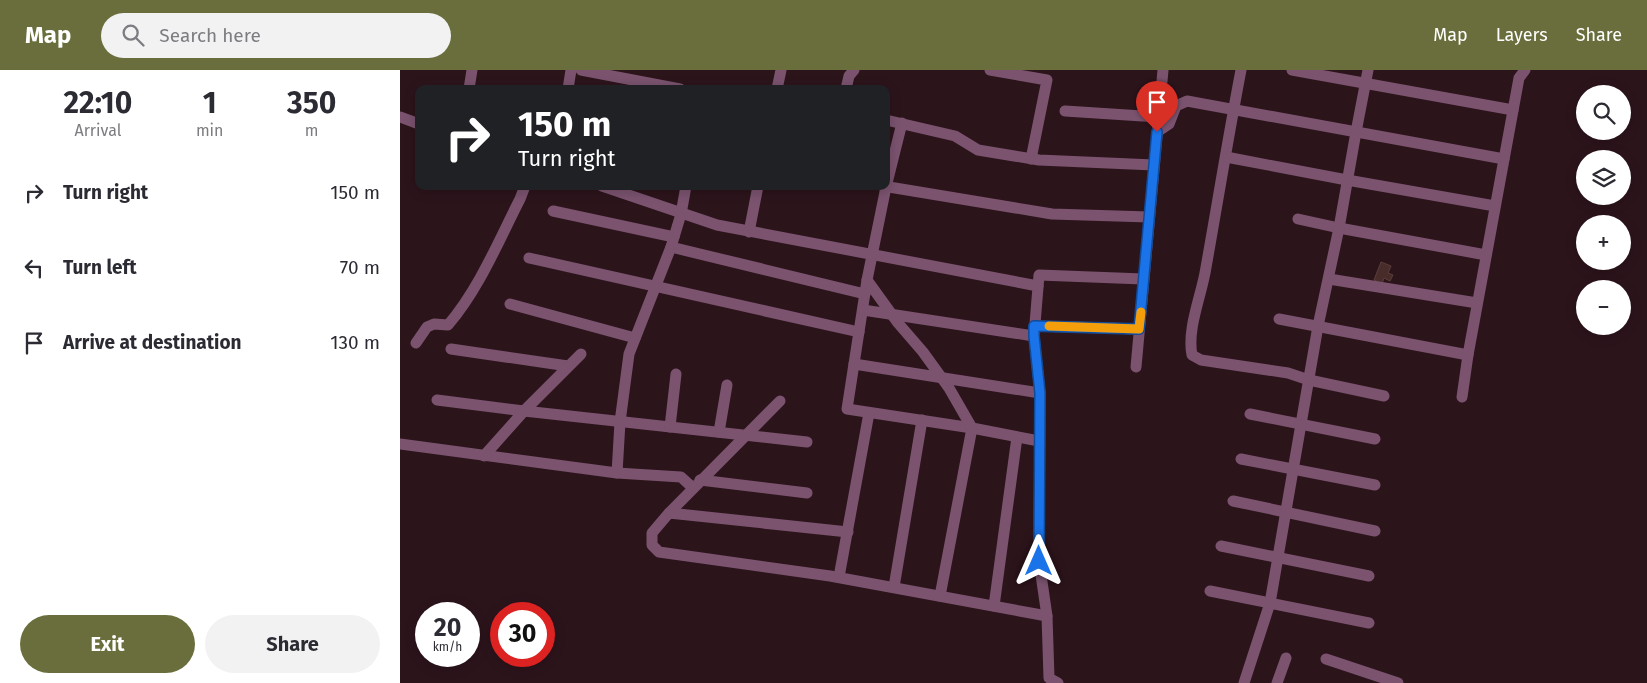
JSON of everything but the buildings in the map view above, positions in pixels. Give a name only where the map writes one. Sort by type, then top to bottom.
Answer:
[{"type":"street","points":[[470,85],[472,70]]},
{"type":"street","points":[[569,85],[571,70]]},
{"type":"street","points":[[581,70],[633,84]]},
{"type":"street","points":[[778,85],[781,70]]},
{"type":"street","points":[[847,85],[849,76],[854,70]]},
{"type":"street","points":[[990,70],[1020,73],[1047,80],[1030,159]]},
{"type":"street","points":[[1136,367],[1163,70]]},
{"type":"street","points":[[1240,70],[1201,292],[1189,342],[1192,356],[1201,360],[1288,373],[1309,380],[1384,396]]},
{"type":"street","points":[[1292,70],[1513,110]]},
{"type":"street","points":[[1244,683],[1270,603],[1318,326],[1339,228],[1368,70]]},
{"type":"street","points":[[1462,397],[1518,78],[1525,70]]},
{"type":"street","points":[[1157,132],[1169,124],[1176,106],[1187,100],[1504,159]]},
{"type":"street","points":[[1065,111],[1158,117]]},
{"type":"street","points":[[400,117],[415,123]]},
{"type":"street","points":[[890,121],[955,136],[978,150],[1030,159],[1154,165]]},
{"type":"street","points":[[890,168],[902,123]]},
{"type":"street","points":[[1226,157],[1495,206]]},
{"type":"street","points":[[890,188],[1052,214],[1149,217]]},
{"type":"street","points":[[416,343],[427,327],[434,324],[448,325],[459,312],[483,272],[523,190]]},
{"type":"street","points":[[619,190],[681,214],[717,225],[1038,286]]},
{"type":"street","points":[[617,472],[620,422],[629,354],[673,242],[685,190]]},
{"type":"street","points":[[749,232],[757,190]]},
{"type":"street","points":[[884,190],[867,280],[847,409],[972,428],[1039,441]]},
{"type":"street","points":[[552,211],[865,294]]},
{"type":"street","points":[[1298,219],[1486,255]]},
{"type":"street","points":[[529,258],[859,332]]},
{"type":"street","points":[[1058,683],[1049,678],[1047,616],[1039,561],[1040,393],[1034,331],[1039,275],[1144,279]]},
{"type":"street","points":[[1329,279],[1477,303]]},
{"type":"street","points":[[867,280],[891,314],[942,378],[972,428],[940,596]]},
{"type":"street","points":[[510,304],[635,338]]},
{"type":"street","points":[[863,310],[1034,331],[1139,329]]},
{"type":"street","points":[[1279,319],[1468,355]]},
{"type":"street","points":[[451,349],[568,366]]},
{"type":"street","points":[[484,456],[524,411],[581,354]]},
{"type":"street","points":[[854,364],[1040,393]]},
{"type":"street","points":[[670,427],[676,374]]},
{"type":"street","points":[[719,432],[727,386]]},
{"type":"street","points":[[437,400],[807,442]]},
{"type":"street","points":[[780,401],[668,513],[652,533],[652,546],[659,552],[839,577],[1047,616]]},
{"type":"street","points":[[839,577],[869,413]]},
{"type":"street","points":[[1250,414],[1374,439]]},
{"type":"street","points":[[894,588],[922,420]]},
{"type":"street","points":[[994,606],[1017,437]]},
{"type":"street","points":[[400,444],[617,472],[681,477],[696,484],[807,493]]},
{"type":"street","points":[[1241,459],[1375,485]]},
{"type":"street","points":[[1233,501],[1375,531]]},
{"type":"street","points":[[668,513],[848,532]]},
{"type":"street","points":[[1221,546],[1369,576]]},
{"type":"street","points":[[1210,591],[1369,622]]},
{"type":"street","points":[[1277,683],[1286,658]]},
{"type":"street","points":[[1326,659],[1378,680],[1398,683]]},
{"type":"slow traffic","points":[[1049,326],[1139,329],[1141,312]]},
{"type":"route","points":[[1039,561],[1040,393],[1034,326],[1139,329],[1157,132]]}]
